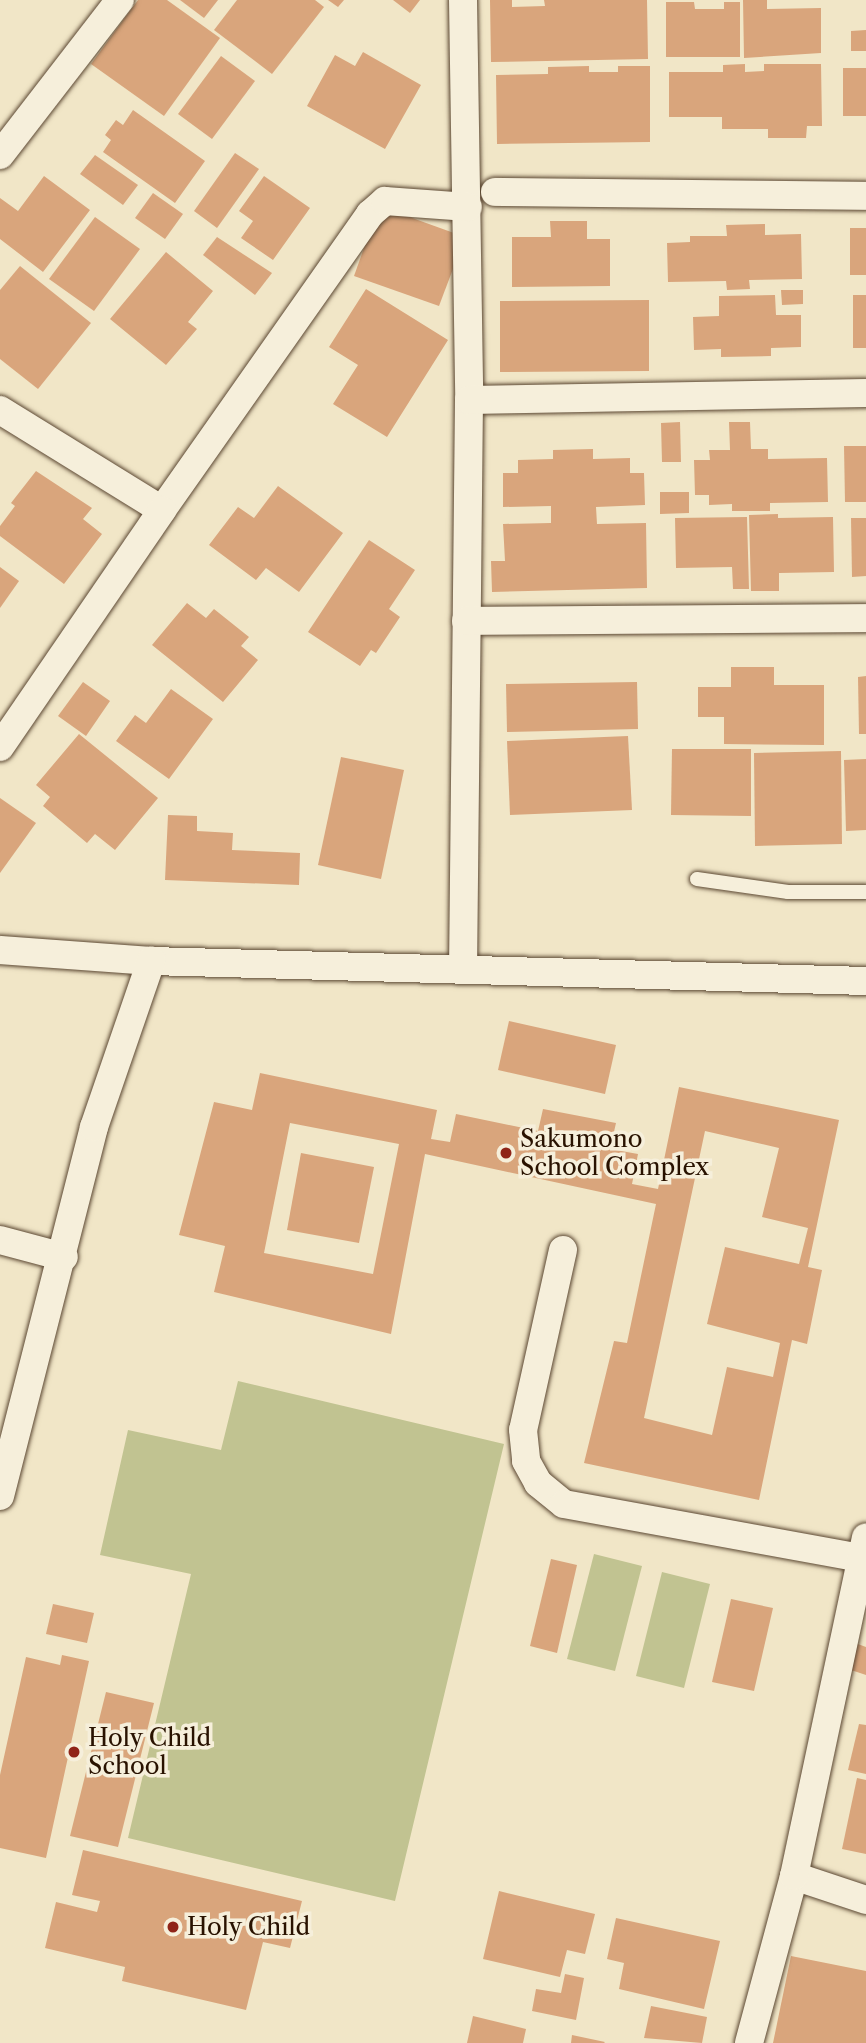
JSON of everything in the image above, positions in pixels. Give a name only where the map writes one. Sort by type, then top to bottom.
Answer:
[{"type":"street","points":[[0,155],[120,0]]},
{"type":"street","points":[[463,0],[469,400],[463,970]]},
{"type":"street","points":[[495,192],[866,196]]},
{"type":"street","points":[[0,747],[370,214],[385,201],[468,207]]},
{"type":"street","points":[[469,400],[866,393]]},
{"type":"street","points":[[0,410],[162,510]]},
{"type":"street","points":[[466,621],[866,618]]},
{"type":"street","points":[[0,950],[151,961],[866,981]]},
{"type":"street","points":[[0,1496],[64,1257],[94,1127],[151,961]]},
{"type":"street","points":[[0,1240],[64,1257]]},
{"type":"street","points":[[563,1250],[523,1430],[526,1461],[538,1483],[564,1504],[864,1548],[794,1876],[749,2043]]},
{"type":"street","points":[[794,1876],[866,1900]]},
{"type":"lane","points":[[697,879],[788,892],[866,892]]},
{"type":"green space","points":[[238,1381],[504,1444],[395,1901],[128,1838],[191,1574],[100,1555],[128,1430],[221,1450]]},
{"type":"green space","points":[[594,1554],[642,1566],[615,1671],[567,1659]]},
{"type":"green space","points":[[662,1572],[710,1584],[684,1688],[636,1676]]},
{"type":"building","points":[[138,0],[167,0],[220,38],[164,116],[91,64]]},
{"type":"building","points":[[180,0],[218,0],[204,18]]},
{"type":"building","points":[[237,0],[315,0],[324,7],[272,74],[214,30]]},
{"type":"building","points":[[328,0],[344,0],[338,7]]},
{"type":"building","points":[[393,0],[420,0],[410,13]]},
{"type":"building","points":[[490,0],[512,0],[512,7],[545,6],[544,0],[647,0],[648,59],[491,62]]},
{"type":"building","points":[[743,0],[767,0],[767,9],[821,8],[821,53],[744,58]]},
{"type":"building","points":[[666,2],[694,2],[695,9],[724,9],[724,2],[740,2],[740,57],[666,57]]},
{"type":"building","points":[[866,30],[866,51],[851,51],[851,31]]},
{"type":"building","points":[[363,52],[421,85],[385,149],[307,106],[335,55],[355,66]]},
{"type":"building","points":[[221,56],[255,81],[212,139],[178,114]]},
{"type":"building","points":[[745,64],[745,72],[764,71],[764,64],[821,64],[822,126],[807,126],[806,138],[768,138],[768,129],[722,129],[722,117],[669,117],[669,72],[723,72],[723,65]]},
{"type":"building","points":[[589,66],[589,72],[618,72],[618,66],[650,66],[650,142],[497,144],[496,75],[548,74],[548,67]]},
{"type":"building","points":[[843,68],[866,68],[866,116],[843,116]]},
{"type":"building","points":[[133,110],[205,161],[175,203],[103,152],[111,140],[105,135],[116,120],[123,125]]},
{"type":"building","points":[[235,153],[259,169],[217,228],[194,211]]},
{"type":"building","points":[[95,155],[138,185],[123,205],[80,174]]},
{"type":"building","points":[[44,176],[90,210],[43,272],[0,239],[0,198],[18,211]]},
{"type":"building","points":[[264,176],[310,208],[273,260],[241,238],[253,221],[239,211]]},
{"type":"building","points":[[153,193],[183,214],[165,239],[135,218]]},
{"type":"building","points":[[379,206],[465,237],[439,306],[354,276]]},
{"type":"building","points":[[95,217],[140,249],[94,311],[49,279]]},
{"type":"building","points":[[550,221],[587,221],[587,239],[610,239],[610,286],[512,287],[512,237],[551,237]]},
{"type":"building","points":[[765,224],[765,235],[801,234],[802,279],[749,280],[750,289],[727,290],[726,281],[668,282],[667,243],[690,242],[690,236],[727,236],[726,225]]},
{"type":"building","points":[[850,228],[866,228],[866,275],[850,275]]},
{"type":"building","points":[[217,237],[272,273],[255,295],[203,255]]},
{"type":"building","points":[[166,252],[213,291],[188,322],[197,329],[166,365],[110,319]]},
{"type":"building","points":[[20,266],[91,323],[38,389],[0,359],[0,290]]},
{"type":"building","points":[[366,289],[448,340],[387,437],[333,404],[358,365],[329,347]]},
{"type":"building","points":[[781,290],[803,290],[803,304],[782,305]]},
{"type":"building","points":[[775,295],[776,315],[801,315],[801,347],[771,348],[771,356],[721,357],[721,349],[694,350],[693,317],[719,316],[719,296]]},
{"type":"building","points":[[853,295],[866,295],[866,348],[853,348]]},
{"type":"building","points":[[649,300],[649,371],[500,372],[500,301]]},
{"type":"building","points":[[680,422],[681,462],[662,462],[661,423]]},
{"type":"building","points":[[729,422],[750,422],[751,449],[768,449],[768,459],[827,458],[828,502],[770,503],[770,511],[732,511],[732,504],[709,505],[709,495],[695,495],[694,460],[710,460],[709,450],[730,450]]},
{"type":"building","points":[[844,446],[866,446],[866,502],[845,502]]},
{"type":"building","points":[[593,449],[593,459],[630,458],[630,473],[644,473],[645,505],[596,507],[597,524],[646,523],[647,588],[492,592],[491,561],[505,561],[503,524],[551,523],[551,506],[503,507],[503,473],[518,473],[518,460],[553,459],[553,450]]},
{"type":"building","points":[[36,471],[92,508],[83,519],[102,534],[64,584],[0,536],[0,526],[15,506],[11,503]]},
{"type":"building","points":[[278,486],[343,533],[299,592],[266,568],[256,580],[209,545],[238,507],[254,518]]},
{"type":"building","points":[[660,492],[689,492],[689,513],[660,514]]},
{"type":"building","points":[[778,514],[778,518],[833,517],[834,572],[779,573],[779,591],[751,591],[749,515]]},
{"type":"building","points":[[747,517],[749,589],[733,589],[732,567],[676,568],[675,518]]},
{"type":"building","points":[[851,518],[866,518],[866,576],[852,577]]},
{"type":"building","points":[[369,540],[415,570],[389,609],[400,617],[376,653],[371,650],[360,666],[308,632]]},
{"type":"building","points":[[0,567],[19,581],[0,608]]},
{"type":"building","points":[[187,603],[206,618],[214,609],[249,637],[241,646],[258,660],[223,702],[152,645]]},
{"type":"building","points":[[731,667],[774,667],[774,685],[824,685],[824,745],[724,744],[724,717],[698,717],[698,687],[731,687]]},
{"type":"building","points":[[866,676],[866,734],[859,734],[858,677]]},
{"type":"building","points":[[83,682],[110,701],[86,736],[58,716]]},
{"type":"building","points":[[637,682],[638,729],[507,732],[506,684]]},
{"type":"building","points":[[171,689],[213,719],[169,779],[116,741],[135,715],[146,723]]},
{"type":"building","points":[[79,734],[158,798],[115,850],[95,834],[87,843],[43,806],[50,797],[36,785]]},
{"type":"building","points":[[628,736],[632,810],[510,815],[507,741]]},
{"type":"building","points":[[672,749],[751,749],[751,816],[671,815]]},
{"type":"building","points":[[841,751],[842,844],[755,846],[754,753]]},
{"type":"building","points":[[341,757],[404,770],[381,879],[318,865]]},
{"type":"building","points":[[866,759],[866,830],[846,831],[844,760]]},
{"type":"building","points":[[0,798],[36,823],[0,873]]},
{"type":"building","points":[[168,815],[197,816],[197,831],[233,833],[232,850],[300,853],[299,885],[165,880]]},
{"type":"building","points":[[509,1021],[616,1045],[605,1094],[498,1070]]},
{"type":"building","points":[[260,1073],[437,1110],[431,1139],[450,1142],[456,1114],[538,1131],[543,1109],[616,1123],[610,1149],[638,1154],[632,1184],[658,1189],[679,1087],[839,1120],[808,1267],[822,1270],[807,1344],[792,1340],[759,1500],[584,1463],[614,1341],[627,1343],[656,1204],[425,1154],[391,1334],[214,1292],[225,1246],[179,1235],[214,1102],[252,1110]],"holes":[[[290,1123],[399,1144],[373,1274],[264,1253]],[[705,1131],[779,1148],[762,1217],[808,1228],[799,1264],[725,1247],[707,1324],[780,1343],[773,1377],[727,1367],[712,1435],[644,1418]]]},
{"type":"building","points":[[301,1153],[374,1167],[359,1243],[287,1230]]},
{"type":"building","points":[[551,1559],[577,1565],[557,1653],[530,1646]]},
{"type":"building","points":[[731,1599],[773,1608],[754,1691],[712,1682]]},
{"type":"building","points":[[53,1604],[94,1613],[87,1643],[46,1634]]},
{"type":"building","points":[[855,1643],[866,1647],[866,1675],[845,1668]]},
{"type":"building","points":[[62,1655],[89,1661],[46,1858],[0,1848],[0,1775],[26,1657],[60,1665]]},
{"type":"building","points":[[106,1692],[154,1703],[118,1847],[70,1836]]},
{"type":"building","points":[[859,1724],[866,1725],[866,1774],[848,1770]]},
{"type":"building","points":[[857,1778],[866,1780],[866,1854],[842,1849]]},
{"type":"building","name":"Holy Child","points":[[83,1850],[302,1901],[290,1948],[263,1942],[246,2010],[122,1981],[125,1967],[45,1948],[56,1902],[97,1912],[100,1901],[72,1895]]},
{"type":"building","points":[[499,1891],[595,1914],[585,1954],[567,1950],[560,1977],[483,1959]]},
{"type":"building","points":[[616,1918],[720,1941],[704,2009],[619,1989],[624,1963],[607,1959]]},
{"type":"building","points":[[791,1956],[866,1971],[866,2043],[773,2043]]},
{"type":"building","points":[[565,1974],[584,1978],[576,2020],[532,2011],[536,1989],[561,1993]]},
{"type":"building","points":[[651,2006],[707,2017],[702,2043],[644,2038]]},
{"type":"building","points":[[473,2016],[526,2029],[523,2043],[467,2043]]},
{"type":"building","points":[[572,2035],[605,2042],[571,2043]]},
{"type":"place","name":"Sakumono School Complex","points":[[506,1153]]},
{"type":"place","name":"Holy Child School","points":[[74,1752]]},
{"type":"place","name":"Holy Child","points":[[173,1927]]}]
